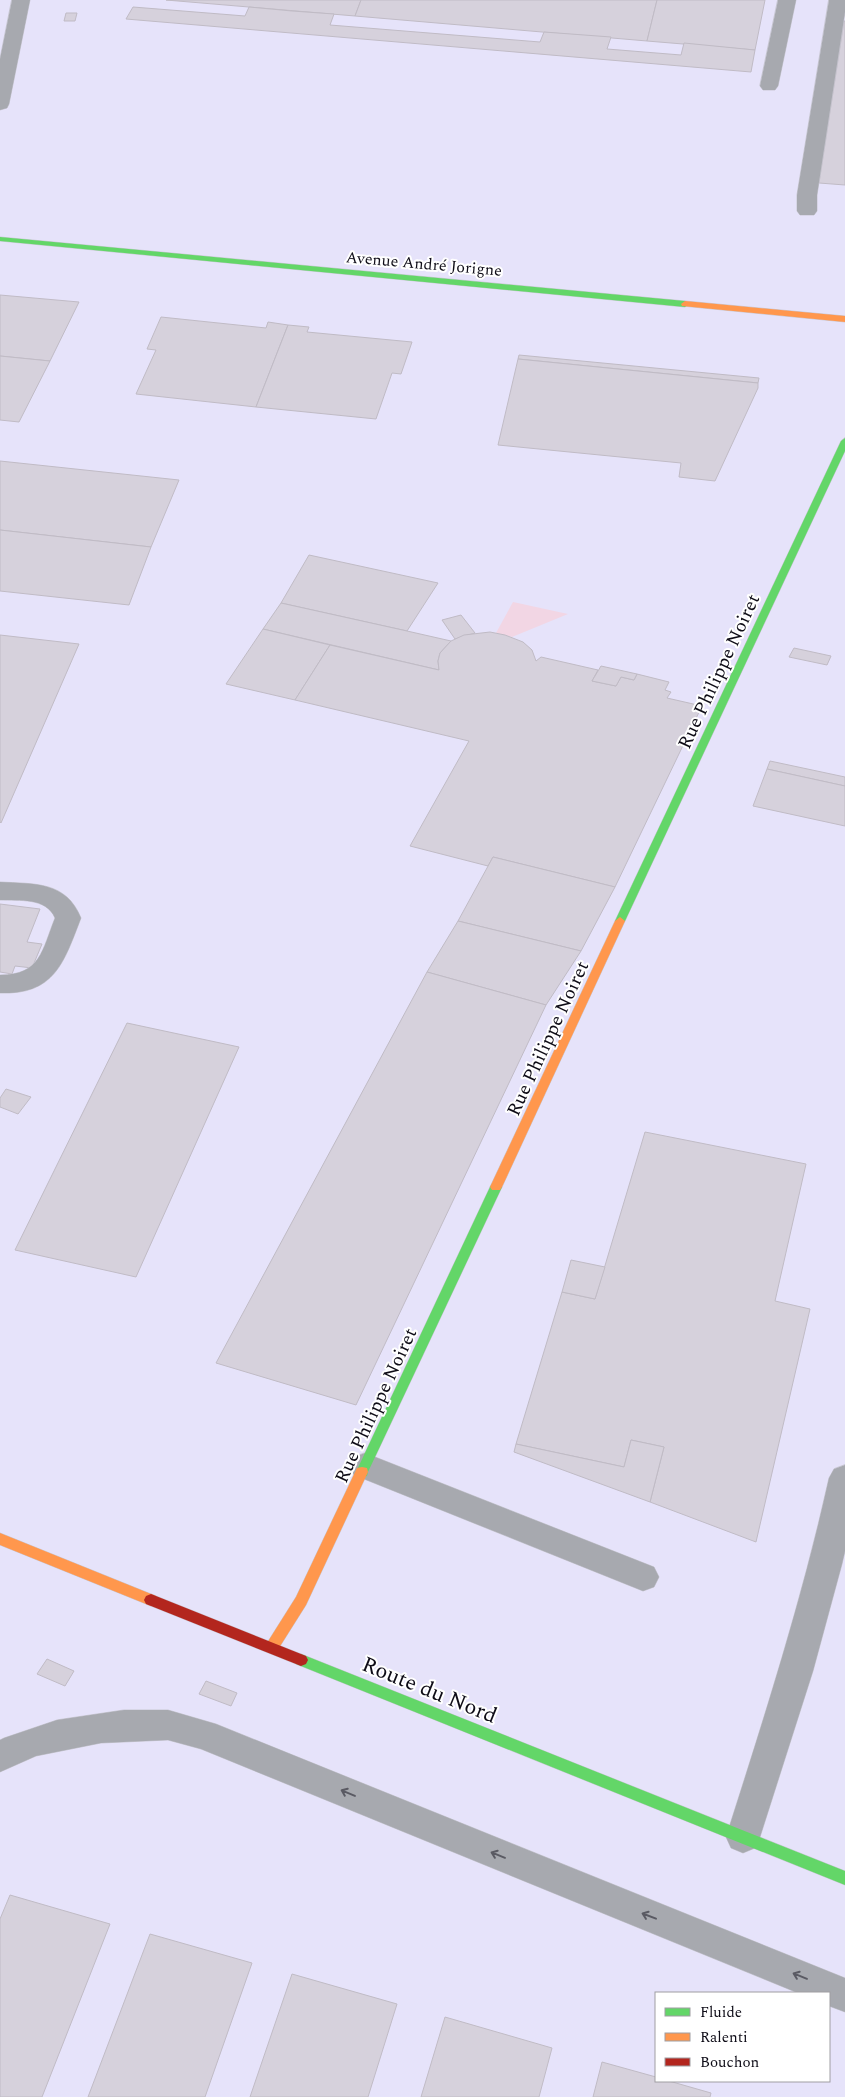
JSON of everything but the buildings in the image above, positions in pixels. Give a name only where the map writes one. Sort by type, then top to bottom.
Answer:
[{"type":"street","points":[[0,104],[21,0]]},
{"type":"street","points":[[769,86],[787,0]]},
{"type":"street","points":[[807,211],[807,195],[838,0]]},
{"type":"street","name":"Avenue André Jorigne","points":[[0,239],[845,319]]},
{"type":"street","name":"Rue Philippe Noiret","points":[[272,1647],[301,1601],[845,440]]},
{"type":"street","points":[[0,891],[54,896],[62,904],[68,918],[47,969],[35,979],[20,984],[0,984]]},
{"type":"street","points":[[365,1466],[643,1577]]},
{"type":"street","points":[[743,1837],[796,1672],[826,1564],[845,1478]]},
{"type":"street","name":"Route du Nord","points":[[0,1539],[845,1878]]},
{"type":"street","points":[[0,1757],[18,1746],[48,1738],[132,1725],[165,1725],[204,1735],[845,1995]]},
{"type":"shaded area","points":[[0,0],[845,0],[845,2097],[0,2097]]},
{"type":"shaded area","points":[[513,602],[568,614],[512,637],[496,633]]},
{"type":"traffic: fast","points":[[0,239],[685,304]]},
{"type":"traffic: fast","points":[[620,921],[845,441]]},
{"type":"traffic: fast","points":[[362,1472],[496,1187]]},
{"type":"traffic: fast","points":[[301,1660],[845,1878]]},
{"type":"traffic: slow","points":[[685,304],[845,319]]},
{"type":"traffic: slow","points":[[496,1187],[620,921]]},
{"type":"traffic: slow","points":[[272,1647],[301,1601],[362,1472]]},
{"type":"traffic: slow","points":[[0,1539],[151,1600]]},
{"type":"traffic: jam","points":[[151,1600],[301,1660]]}]
